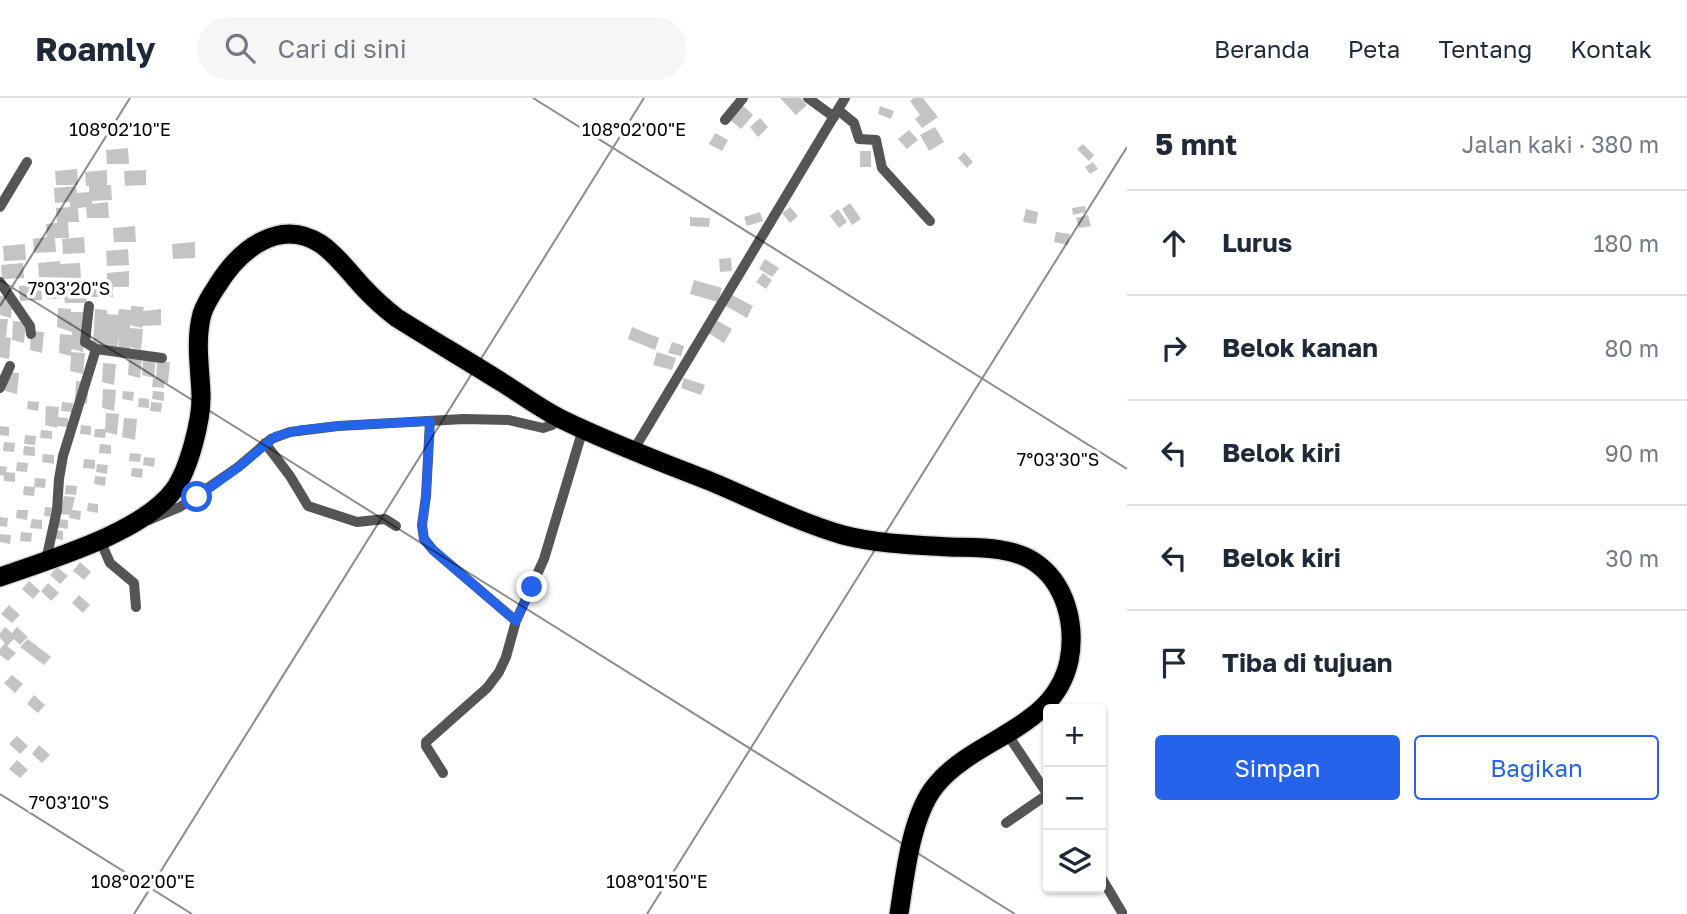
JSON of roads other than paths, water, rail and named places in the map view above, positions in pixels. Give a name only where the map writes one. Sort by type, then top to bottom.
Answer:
[{"type":"highway","points":[[0,577],[100,540],[125,528],[161,503],[181,478],[189,461],[202,397],[199,361],[203,311],[234,261],[248,248],[267,237],[286,233],[306,237],[331,252],[377,302],[397,318],[558,418],[778,511],[843,535],[909,545],[1007,551],[1032,561],[1054,581],[1063,597],[1071,623],[1066,672],[1054,695],[1037,714],[1008,735],[955,766],[935,786],[918,820],[899,914]]},
{"type":"street","points":[[725,120],[743,98]]},
{"type":"street","points":[[808,98],[854,123],[859,139],[876,140],[882,168],[930,221]]},
{"type":"street","points":[[633,451],[845,98]]},
{"type":"street","points":[[0,206],[27,162]]},
{"type":"street","points":[[0,282],[30,326],[31,334]]},
{"type":"street","points":[[89,306],[85,342],[96,349],[162,358]]},
{"type":"street","points":[[46,560],[57,510],[63,456],[96,349]]},
{"type":"street","points":[[0,388],[10,366]]},
{"type":"street","points":[[125,528],[180,507],[239,467],[276,436],[300,430],[464,419],[509,420],[543,428],[552,425],[558,418]]},
{"type":"street","points":[[430,421],[422,525],[424,539],[433,550],[516,621]]},
{"type":"street","points":[[443,773],[426,747],[426,742],[494,681],[506,657],[516,621],[544,559],[583,429]]},
{"type":"street","points":[[265,443],[308,506],[356,522],[385,519],[396,526]]},
{"type":"street","points":[[100,540],[110,562],[134,583],[136,607]]},
{"type":"street","points":[[1008,735],[1043,787]]},
{"type":"street","points":[[1006,823],[1043,797]]},
{"type":"street","points":[[1106,884],[1124,911]]}]
